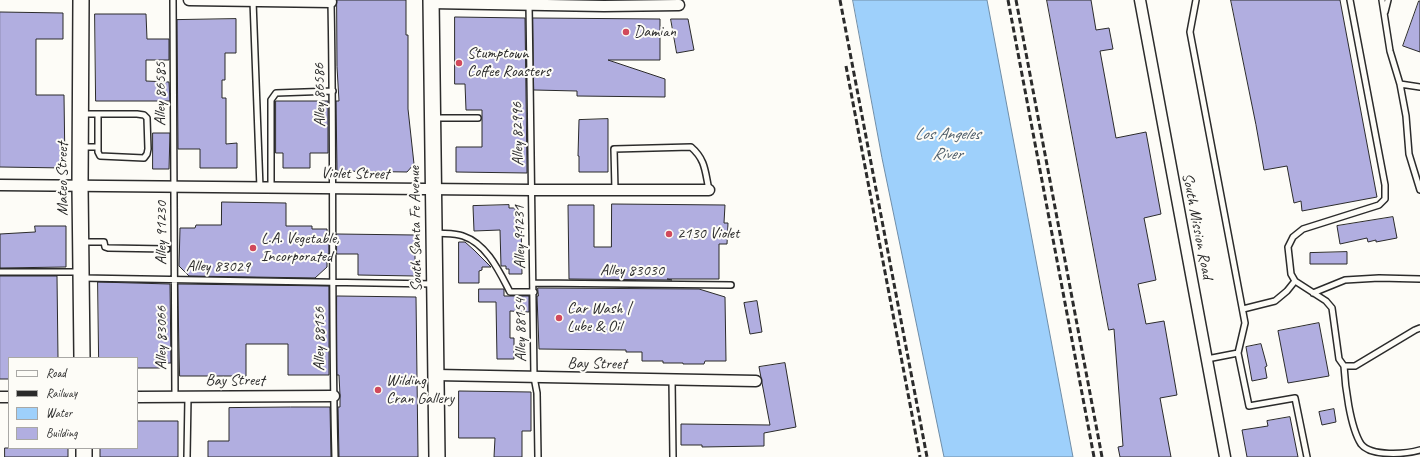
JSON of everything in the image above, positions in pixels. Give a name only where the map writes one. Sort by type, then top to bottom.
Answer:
[{"type":"main road","name":"Mateo Street","points":[[81,0],[80,186],[82,357]]},
{"type":"main road","name":"South Santa Fe Avenue","points":[[431,1],[437,457]]},
{"type":"street","points":[[189,0],[331,2]]},
{"type":"street","name":"South Mission Road","points":[[1140,0],[1225,457]]},
{"type":"street","points":[[431,1],[529,2],[604,6],[681,3]]},
{"type":"street","name":"Violet Street","points":[[0,185],[532,190],[709,190]]},
{"type":"street","name":"Bay Street","points":[[436,376],[756,381]]},
{"type":"street","name":"Bay Street","points":[[138,397],[334,396]]},
{"type":"lane","name":"Alley 86585","points":[[173,0],[175,187]]},
{"type":"lane","points":[[1196,0],[1190,32],[1243,309],[1245,324],[1238,353],[1249,406],[1295,398],[1307,457]]},
{"type":"lane","points":[[1350,0],[1385,185],[1385,199],[1379,205],[1303,229],[1293,237],[1288,247],[1291,274],[1295,281],[1332,308],[1340,359],[1344,366],[1346,388],[1354,426],[1361,444],[1367,449],[1381,453],[1412,452],[1420,450]]},
{"type":"lane","points":[[1382,0],[1390,51],[1400,84],[1406,116],[1409,154],[1420,190]]},
{"type":"lane","points":[[1384,13],[1388,0]]},
{"type":"lane","points":[[253,1],[260,188]]},
{"type":"lane","name":"Alley 86586","points":[[331,2],[334,188],[333,282]]},
{"type":"lane","name":"Alley 82996","points":[[529,2],[532,190]]},
{"type":"lane","points":[[1400,84],[1420,87]]},
{"type":"lane","points":[[271,188],[271,100],[276,93],[333,91]]},
{"type":"lane","points":[[80,114],[98,114],[144,114],[147,118],[148,150],[144,158],[100,156],[98,152],[98,114]]},
{"type":"lane","points":[[432,118],[478,118]]},
{"type":"lane","points":[[80,147],[98,147]]},
{"type":"lane","points":[[615,190],[614,149],[691,147],[703,160],[709,190]]},
{"type":"lane","name":"Alley 91230","points":[[175,187],[175,280]]},
{"type":"lane","name":"Alley 91231","points":[[532,190],[533,283]]},
{"type":"lane","points":[[434,232],[463,236],[478,245],[489,256],[510,292],[534,292]]},
{"type":"lane","points":[[81,242],[104,242],[105,247],[108,248],[167,249]]},
{"type":"lane","name":"Alley 83029","points":[[0,272],[175,280],[435,284]]},
{"type":"lane","points":[[1313,293],[1345,280],[1379,278],[1420,279]]},
{"type":"lane","name":"Alley 83066","points":[[175,280],[175,397]]},
{"type":"lane","points":[[1243,309],[1275,301],[1295,281]]},
{"type":"lane","name":"Alley 88156","points":[[333,282],[335,457]]},
{"type":"lane","name":"Alley 83030","points":[[533,283],[731,285]]},
{"type":"lane","name":"Alley 88154","points":[[533,283],[534,377],[538,393],[538,457]]},
{"type":"lane","points":[[1344,366],[1355,366],[1420,328]]},
{"type":"lane","points":[[1207,359],[1238,353]]},
{"type":"lane","points":[[672,380],[673,457]]},
{"type":"lane","points":[[188,397],[188,457]]},
{"type":"water","name":"Los Angeles River","points":[[853,0],[987,0],[1073,457],[944,457],[882,158]]},
{"type":"building","points":[[337,0],[406,0],[406,35],[408,35],[408,109],[414,164],[407,172],[337,171],[336,101],[339,101],[337,67]]},
{"type":"building","points":[[1047,0],[1091,0],[1096,30],[1109,28],[1113,49],[1100,51],[1116,138],[1146,132],[1161,214],[1144,218],[1156,280],[1138,284],[1146,324],[1164,321],[1177,395],[1160,398],[1171,457],[1120,457],[1118,447],[1123,446],[1114,329],[1109,330]]},
{"type":"building","points":[[1231,0],[1340,0],[1377,197],[1302,211],[1301,201],[1294,203],[1287,166],[1264,170]]},
{"type":"building","points":[[1420,1],[1420,52],[1403,46]]},
{"type":"building","points":[[0,12],[63,13],[63,39],[36,39],[36,95],[64,95],[65,168],[0,167]]},
{"type":"building","points":[[95,14],[146,14],[147,39],[169,39],[169,60],[146,60],[146,81],[169,82],[170,101],[96,101]]},
{"type":"building","points":[[455,17],[525,18],[527,173],[456,172],[456,147],[482,147],[482,110],[466,110],[465,84],[455,84]]},
{"type":"building","points":[[533,18],[660,19],[660,60],[608,60],[665,79],[665,97],[577,96],[577,91],[534,90]]},
{"type":"building","points":[[236,19],[236,53],[225,53],[225,80],[222,80],[222,98],[226,98],[226,144],[237,143],[237,168],[200,168],[200,149],[178,149],[177,20]]},
{"type":"building","points":[[671,19],[688,19],[694,50],[677,53]]},
{"type":"building","points":[[276,101],[328,101],[328,153],[310,153],[310,168],[283,168],[283,153],[276,153]]},
{"type":"building","points":[[608,119],[608,172],[579,172],[579,120]]},
{"type":"building","points":[[153,133],[170,133],[169,169],[153,169]]},
{"type":"building","name":"L.A. Vegetable, Incorporated","points":[[222,202],[286,203],[286,226],[312,226],[312,229],[327,229],[327,234],[329,234],[329,254],[327,254],[327,267],[315,278],[189,276],[179,266],[180,228],[195,228],[196,225],[221,225]]},
{"type":"building","name":"2130 Violet","points":[[612,204],[725,205],[724,223],[728,223],[727,244],[719,244],[719,279],[569,279],[568,205],[594,205],[594,247],[611,247]]},
{"type":"building","points":[[509,205],[509,208],[515,208],[516,217],[521,217],[522,274],[509,274],[509,269],[506,269],[506,266],[501,266],[500,230],[474,231],[473,206]]},
{"type":"building","points":[[1393,217],[1397,238],[1368,242],[1367,238],[1340,244],[1337,226]]},
{"type":"building","points":[[35,226],[66,226],[66,267],[0,268],[0,234],[35,232]]},
{"type":"building","points":[[337,234],[415,235],[415,276],[358,275],[358,254],[337,254]]},
{"type":"building","points":[[459,242],[465,242],[491,267],[482,267],[482,270],[479,271],[479,283],[459,283]]},
{"type":"building","points":[[1347,252],[1347,264],[1310,264],[1310,253]]},
{"type":"building","points":[[0,276],[57,276],[58,357],[8,357],[8,379],[0,379]]},
{"type":"building","points":[[98,282],[170,284],[171,363],[161,363],[161,368],[138,368],[138,357],[99,357]]},
{"type":"building","points":[[178,284],[329,286],[329,375],[288,375],[288,344],[246,344],[246,376],[180,376]]},
{"type":"building","points":[[538,288],[699,289],[725,297],[726,361],[705,361],[704,364],[663,363],[663,361],[642,361],[642,352],[626,352],[626,350],[539,349]]},
{"type":"building","points":[[479,289],[504,289],[504,296],[529,296],[529,312],[510,311],[510,338],[514,338],[514,359],[497,359],[496,302],[479,302]]},
{"type":"building","points":[[337,296],[416,297],[418,457],[339,457],[338,407],[340,407],[340,396],[339,375],[337,375]]},
{"type":"building","points":[[757,301],[762,332],[750,334],[744,303]]},
{"type":"building","points":[[1319,323],[1329,376],[1288,383],[1278,331]]},
{"type":"building","points":[[1261,344],[1267,366],[1265,367],[1267,378],[1252,381],[1246,347]]},
{"type":"building","points":[[785,363],[796,427],[764,433],[764,446],[702,447],[702,445],[681,445],[681,424],[770,425],[759,367]]},
{"type":"building","points":[[459,391],[531,392],[531,431],[522,431],[522,457],[494,457],[495,438],[459,438]]},
{"type":"building","points":[[330,407],[331,457],[208,457],[208,441],[229,441],[229,408]]},
{"type":"building","points":[[1334,409],[1336,422],[1322,425],[1319,412]]},
{"type":"building","points":[[1290,417],[1298,457],[1247,457],[1242,430],[1268,426],[1267,421]]},
{"type":"building","points":[[138,421],[178,421],[178,457],[100,457],[100,449],[138,449]]},
{"type":"building","points":[[5,448],[68,449],[68,457],[5,457]]},
{"type":"railway","points":[[840,0],[927,457]]},
{"type":"railway","points":[[1008,0],[1094,457]]},
{"type":"railway","points":[[1016,0],[1102,457]]},
{"type":"railway","points":[[846,66],[920,457]]},
{"type":"place","name":"Damian","points":[[626,32]]},
{"type":"place","name":"Stumptown Coffee Roasters","points":[[459,63]]},
{"type":"place","name":"2130 Violet","points":[[669,234]]},
{"type":"place","name":"L.A. Vegetable, Incorporated","points":[[253,248]]},
{"type":"place","name":"Car Wash | Lube & Oil","points":[[559,318]]},
{"type":"place","name":"Wilding Cran Gallery","points":[[378,390]]}]
